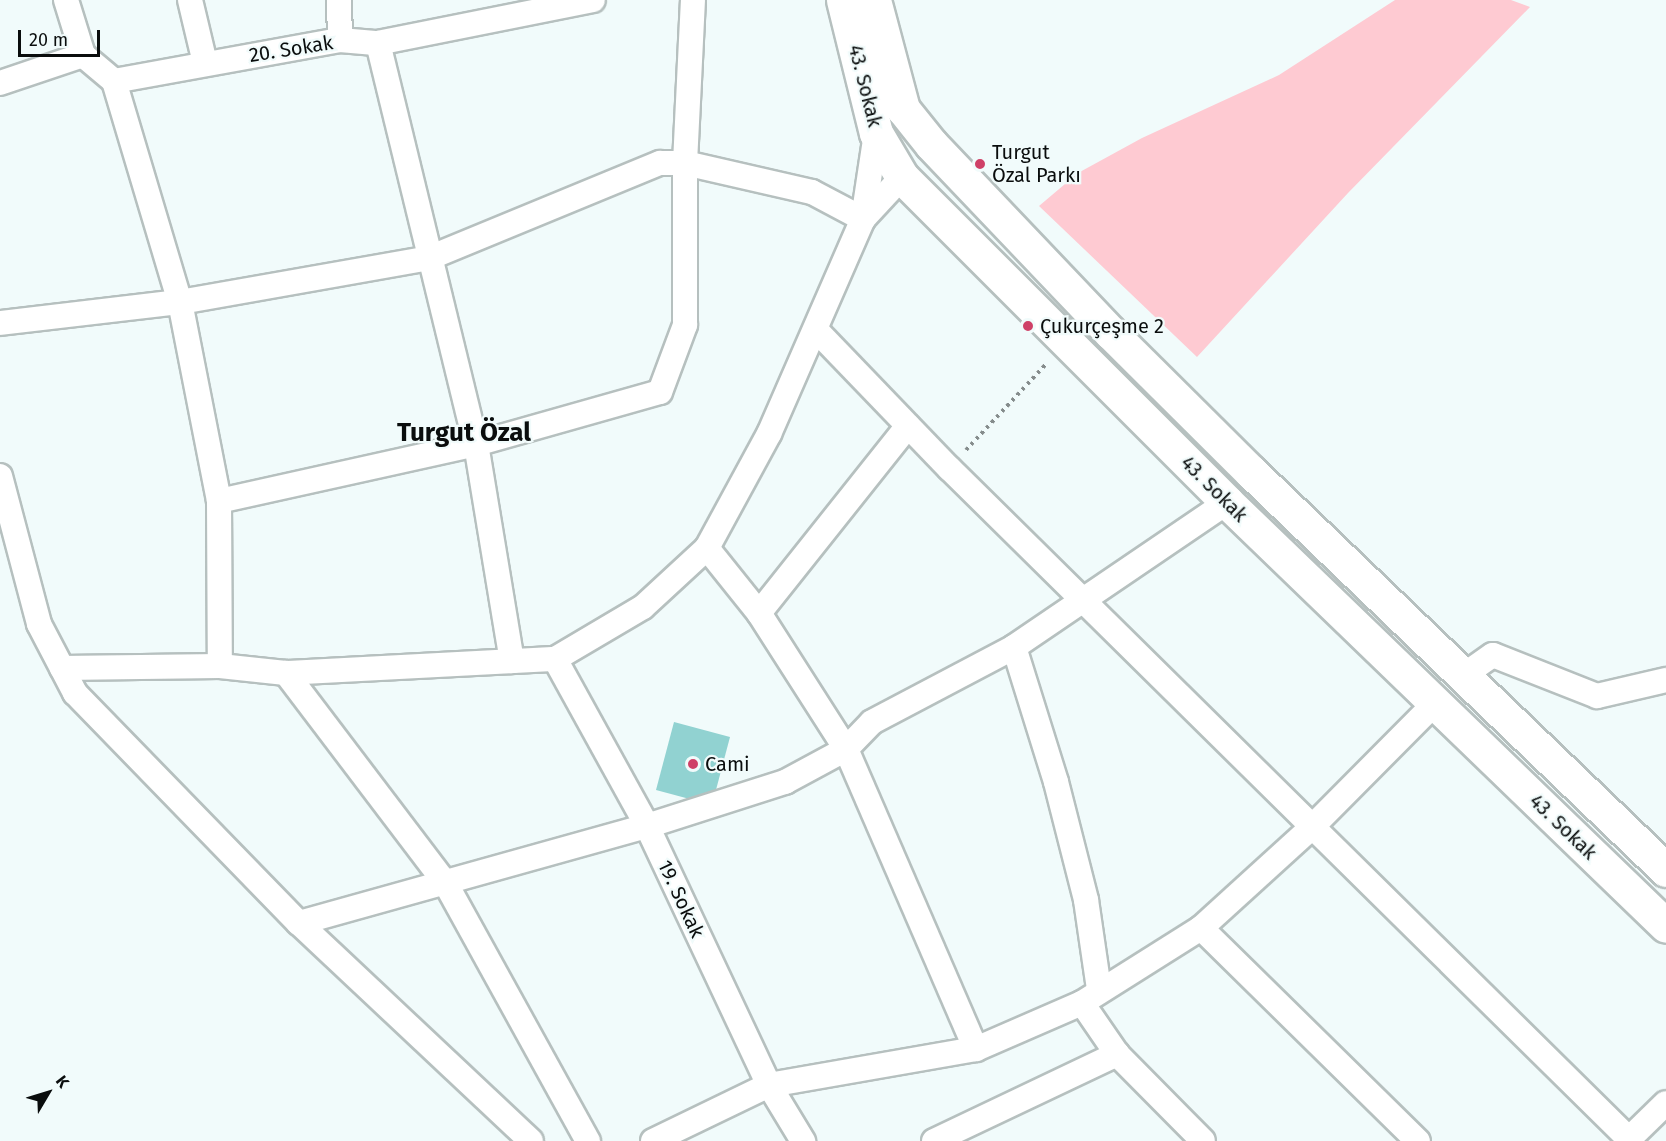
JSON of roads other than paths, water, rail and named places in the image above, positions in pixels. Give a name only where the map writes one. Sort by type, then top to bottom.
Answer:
[{"type":"street","points":[[66,0],[83,56],[114,81],[180,302],[219,501],[220,666]]},
{"type":"street","points":[[190,0],[205,63]]},
{"type":"street","points":[[339,0],[340,40]]},
{"type":"street","name":"20. Sokak","points":[[114,81],[340,40],[378,43],[593,0]]},
{"type":"street","points":[[219,501],[476,444],[660,392],[685,325],[685,163],[693,0]]},
{"type":"street","name":"43. Sokak","points":[[843,0],[876,133],[902,177],[1227,502],[1666,926]]},
{"type":"street","name":"43. Sokak","points":[[874,0],[903,109],[931,144],[1111,333],[1251,472],[1666,870]]},
{"type":"street","points":[[378,43],[476,444],[512,661]]},
{"type":"street","points":[[0,83],[83,56]]},
{"type":"street","points":[[62,668],[220,666],[286,673],[555,659],[643,607],[707,548],[769,434],[863,219],[876,133],[903,109]]},
{"type":"street","points":[[863,219],[931,144]]},
{"type":"street","points":[[0,323],[180,302],[429,258],[660,163],[685,163],[812,192],[863,219]]},
{"type":"street","points":[[816,330],[1084,603],[1313,826],[1628,1140],[1666,1103]]},
{"type":"street","points":[[759,613],[908,426]]},
{"type":"street","points":[[299,923],[446,884],[647,826],[785,782],[846,749],[872,722],[1014,647],[1084,603],[1227,502],[1251,472]]},
{"type":"street","points":[[0,476],[39,624],[75,693],[299,923],[531,1141]]},
{"type":"street","points":[[707,548],[759,613],[846,749],[976,1048]]},
{"type":"street","points":[[1014,647],[1075,857],[1091,996],[1117,1054],[1203,1141]]},
{"type":"street","points":[[653,1141],[769,1085],[976,1048],[1091,996],[1201,928],[1313,826],[1464,675],[1493,655],[1597,696],[1666,680]]},
{"type":"street","name":"19. Sokak","points":[[555,659],[647,826],[769,1085],[803,1141]]},
{"type":"street","points":[[286,673],[446,884],[588,1141]]},
{"type":"street","points":[[1201,928],[1418,1141]]},
{"type":"street","points":[[934,1141],[1117,1054]]},
{"type":"place","name":"Turgut Özal Parkı","points":[[980,164]]},
{"type":"place","name":"Çukurçeşme 2","points":[[1028,326]]},
{"type":"place","name":"Cami","points":[[693,764]]},
{"type":"district","name":"Turgut Özal","points":[[464,433]]}]
